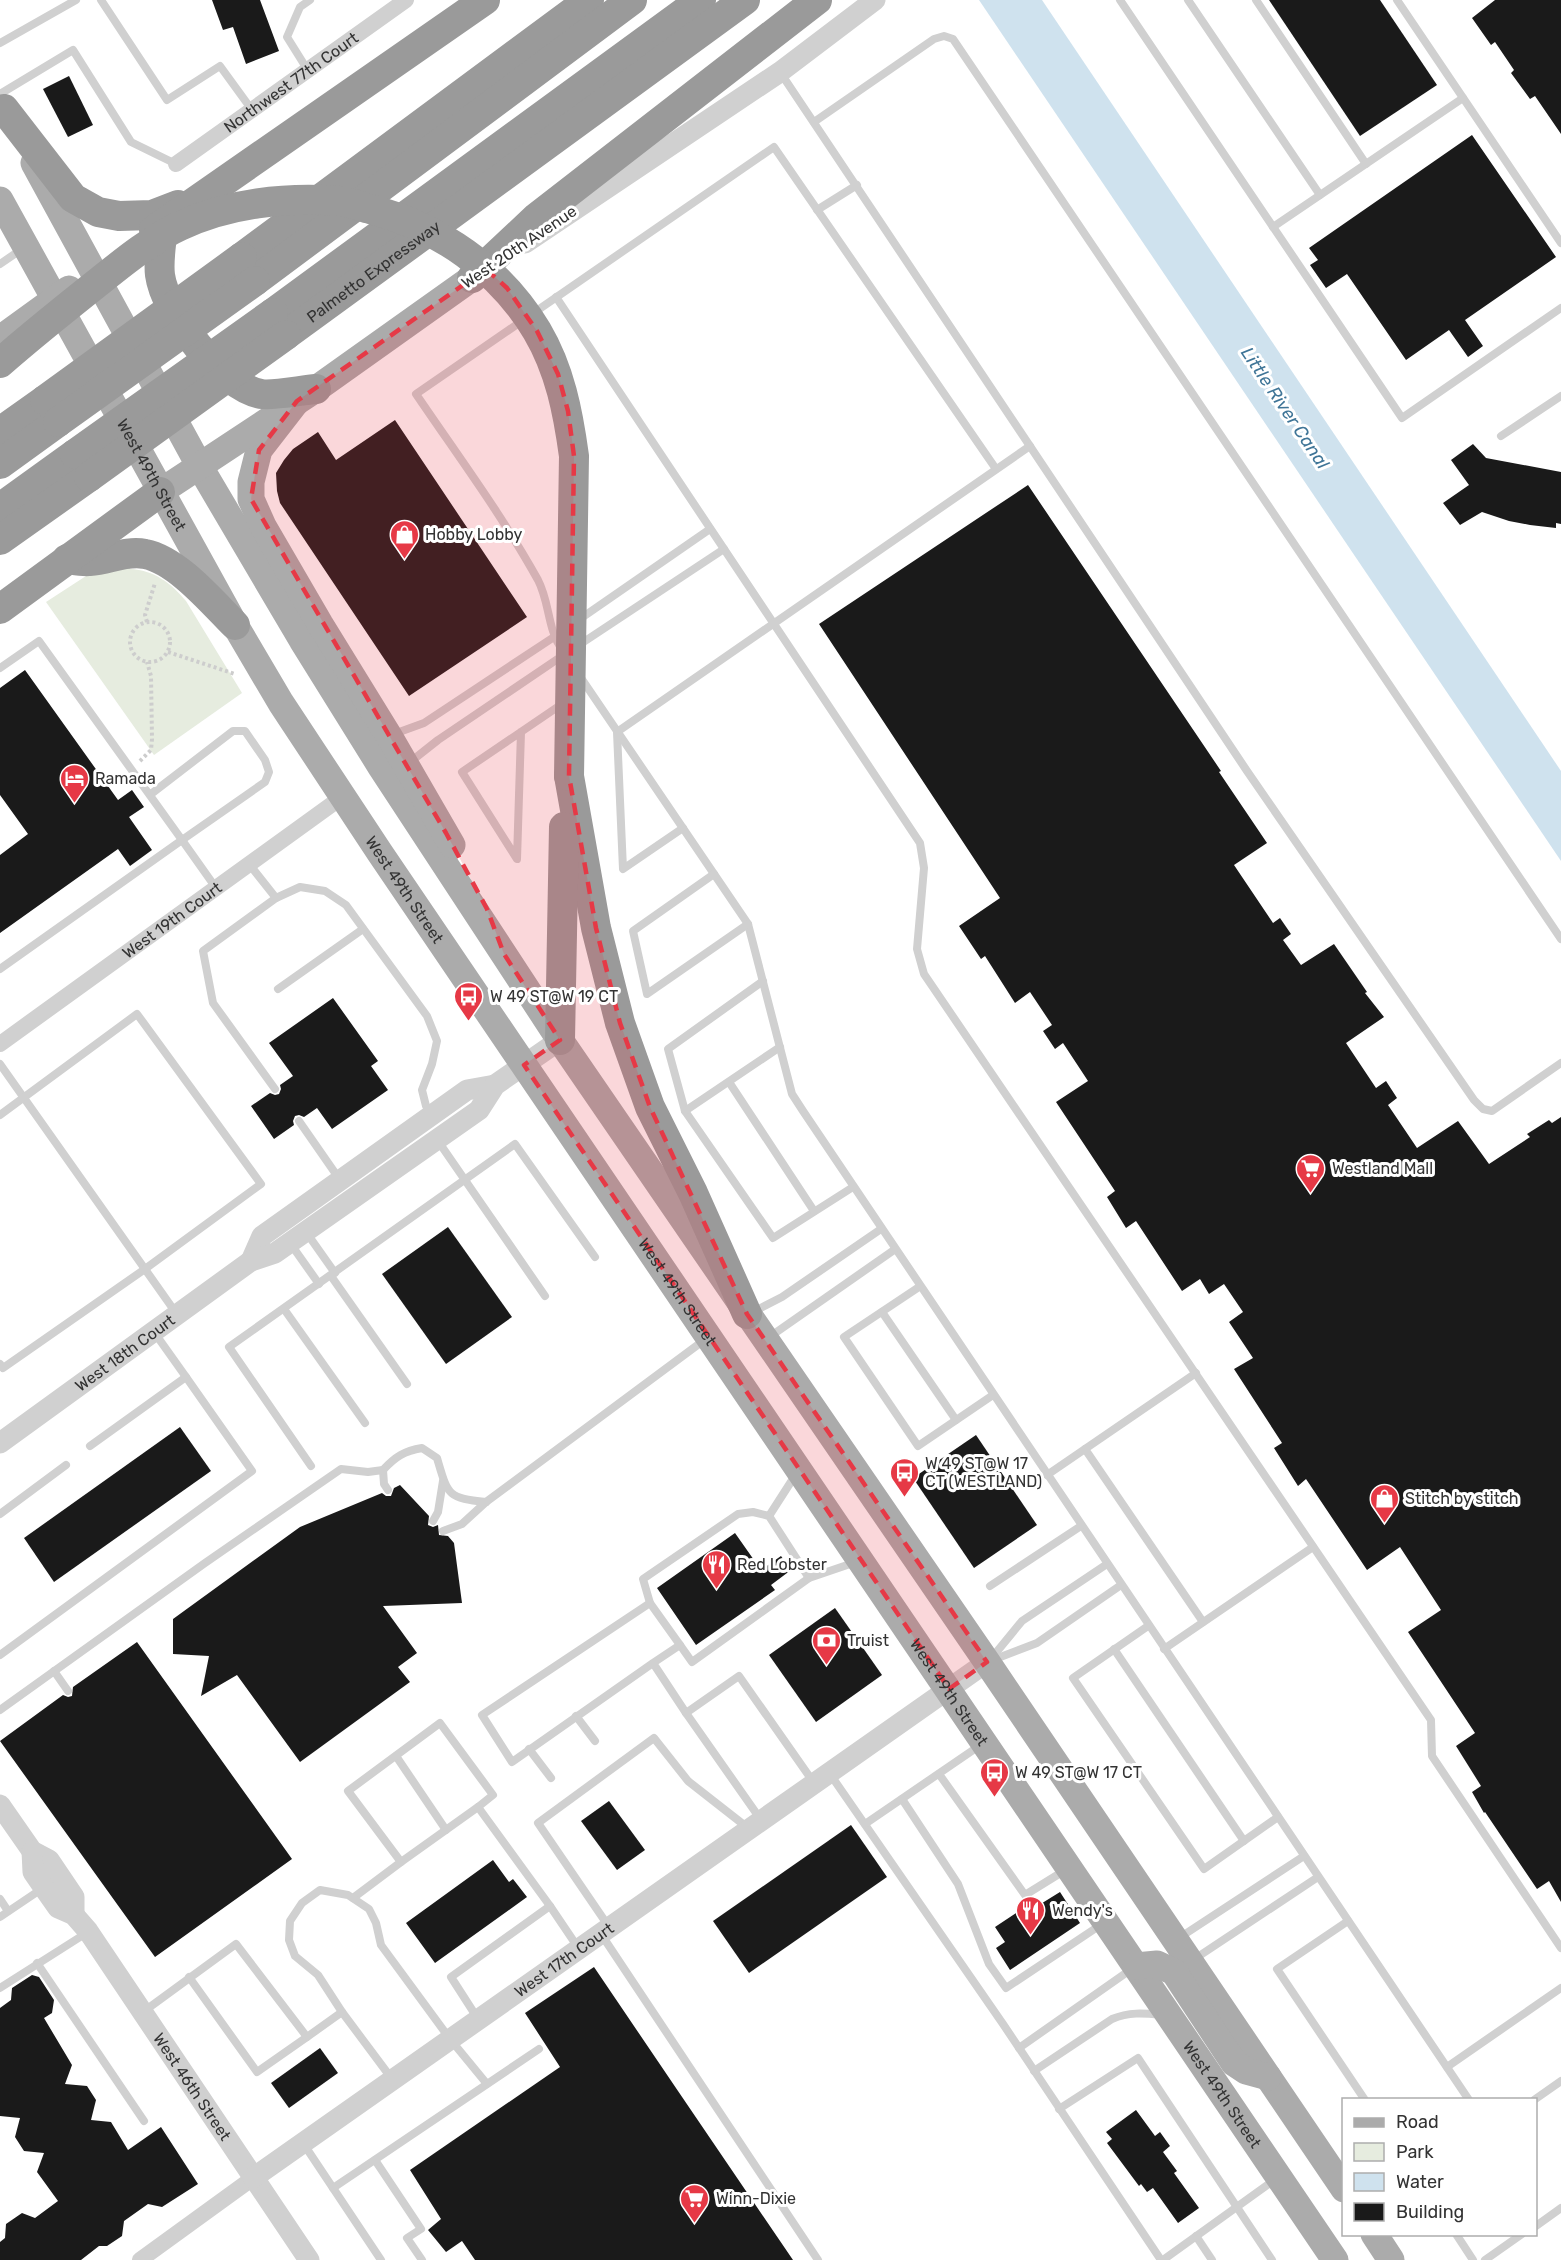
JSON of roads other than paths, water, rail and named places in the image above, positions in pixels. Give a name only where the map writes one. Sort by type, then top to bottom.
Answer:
[{"type":"highway","points":[[94,270],[163,225],[485,0]]},
{"type":"highway","points":[[249,269],[589,0]]},
{"type":"highway","points":[[0,464],[52,411],[249,269],[633,0]]},
{"type":"highway","points":[[279,324],[701,0]]},
{"type":"highway","name":"Palmetto Expressway","points":[[0,540],[82,465],[279,324],[745,0]]},
{"type":"highway","points":[[472,278],[537,217],[818,0]]},
{"type":"highway","points":[[1,102],[73,198],[98,212],[119,216],[152,215],[203,195]]},
{"type":"highway","points":[[0,363],[131,256],[179,226],[223,209],[275,201],[341,201],[389,214],[439,236],[474,258],[507,288],[537,331],[558,374],[568,411],[574,456],[569,776],[563,834],[560,1040]]},
{"type":"highway","points":[[163,225],[160,274],[166,298],[182,326],[203,352],[230,380],[261,394],[306,395]]},
{"type":"highway","points":[[0,432],[52,411]]},
{"type":"highway","points":[[0,508],[82,465]]},
{"type":"highway","points":[[0,609],[160,492]]},
{"type":"highway","points":[[67,559],[90,561],[115,555],[145,554],[167,563],[188,579],[235,625]]},
{"type":"highway","points":[[569,776],[596,928],[620,1023],[650,1107],[693,1193],[747,1314]]},
{"type":"main road","points":[[1,102],[200,467],[381,767],[560,1040],[987,1662],[1342,2186]]},
{"type":"main road","name":"West 49th Street","points":[[0,200],[160,492],[281,703],[342,797],[1335,2260]]},
{"type":"main road","points":[[0,339],[94,270]]},
{"type":"main road","name":"West 20th Avenue","points":[[160,492],[306,395],[472,278]]},
{"type":"main road","points":[[306,395],[259,450],[251,482],[251,500],[263,526],[389,736],[488,909],[504,954]]},
{"type":"main road","points":[[1136,1966],[1157,1964],[1166,1966],[1174,1972],[1234,2063],[1246,2071],[1268,2078]]},
{"type":"main road","points":[[1375,2236],[1391,2260]]},
{"type":"street","name":"Northwest 77th Court","points":[[176,164],[406,0]]},
{"type":"street","name":"West 20th Avenue","points":[[472,278],[780,72],[875,0]]},
{"type":"street","name":"West 19th Court","points":[[0,1044],[342,797]]},
{"type":"street","name":"West 18th Court","points":[[0,1443],[251,1261],[275,1253],[479,1110],[495,1085],[560,1040]]},
{"type":"street","name":"West 18th Court","points":[[251,1261],[262,1236],[468,1090],[495,1085]]},
{"type":"street","name":"West 17th Court","points":[[140,2260],[303,2142],[987,1662]]},
{"type":"street","name":"West 46th Street","points":[[0,1805],[32,1851],[49,1860],[74,1897],[74,1915]]},
{"type":"street","name":"West 46th Street","points":[[32,1851],[33,1872],[58,1908],[74,1915],[88,1931],[309,2260]]},
{"type":"lane","points":[[0,43],[76,0]]},
{"type":"lane","points":[[101,0],[167,100],[220,66],[252,110]]},
{"type":"lane","points":[[307,69],[287,37],[300,7],[310,0]]},
{"type":"lane","points":[[1120,0],[1402,418],[1561,308]]},
{"type":"lane","points":[[1188,0],[1320,195]]},
{"type":"lane","points":[[1256,0],[1366,164]]},
{"type":"lane","points":[[1397,0],[1561,243]]},
{"type":"lane","points":[[814,122],[934,39],[944,36],[953,39],[1561,939]]},
{"type":"lane","points":[[1,102],[73,50],[131,142],[176,164]]},
{"type":"lane","points":[[780,72],[1246,771],[1474,1100],[1483,1109],[1492,1111],[1561,1063]]},
{"type":"lane","points":[[1273,227],[1463,98]]},
{"type":"lane","points":[[996,469],[774,147],[416,394],[517,542],[545,593],[553,637],[748,924],[792,1094],[894,1250],[1468,2098]]},
{"type":"lane","points":[[817,210],[857,185]]},
{"type":"lane","points":[[0,264],[26,246]]},
{"type":"lane","points":[[555,297],[920,843],[924,868],[917,949],[924,974],[1431,1720],[1432,1756],[1561,1948]]},
{"type":"lane","points":[[1501,436],[1561,396]]},
{"type":"lane","points":[[617,732],[1030,446]]},
{"type":"lane","points":[[389,736],[424,723],[710,529]]},
{"type":"lane","points":[[406,765],[438,740],[724,549]]},
{"type":"lane","points":[[0,668],[39,641],[151,794],[216,888]]},
{"type":"lane","points":[[521,732],[517,859],[462,772],[521,732],[588,687]]},
{"type":"lane","points":[[0,969],[265,782],[269,772],[265,760],[245,731],[233,731],[151,794]]},
{"type":"lane","points":[[617,732],[623,869],[683,828]]},
{"type":"lane","points":[[249,864],[276,898]]},
{"type":"lane","points":[[714,874],[633,931],[647,994],[748,924]]},
{"type":"lane","points":[[275,1089],[213,1003],[203,951],[276,898],[300,887],[326,891],[345,905],[427,1016],[437,1041],[432,1064],[422,1090],[426,1106],[432,1116]]},
{"type":"lane","points":[[278,990],[363,929]]},
{"type":"lane","points":[[763,981],[668,1048],[685,1111],[773,1238],[853,1187]]},
{"type":"lane","points":[[0,1115],[137,1014],[261,1184],[145,1269],[3,1368],[0,1364]]},
{"type":"lane","points":[[685,1111],[780,1047]]},
{"type":"lane","points":[[0,1064],[178,1316]]},
{"type":"lane","points":[[729,1082],[814,1211]]},
{"type":"lane","points":[[299,1121],[352,1198]]},
{"type":"lane","points":[[437,1139],[545,1296]]},
{"type":"lane","points":[[311,1466],[228,1347],[333,1275],[515,1144],[595,1257]]},
{"type":"lane","points":[[747,1314],[782,1297],[881,1229]]},
{"type":"lane","points":[[298,1237],[333,1275],[407,1384]]},
{"type":"lane","points":[[298,1237],[319,1284]]},
{"type":"lane","points":[[765,1340],[894,1250]]},
{"type":"lane","points":[[919,1287],[844,1337],[918,1446],[993,1395]]},
{"type":"lane","points":[[284,1309],[365,1423]]},
{"type":"lane","points":[[882,1312],[956,1420]]},
{"type":"lane","points":[[0,1655],[252,1471],[154,1332]]},
{"type":"lane","points":[[443,1531],[462,1524],[486,1502],[709,1336]]},
{"type":"lane","points":[[1047,1475],[1196,1373]]},
{"type":"lane","points":[[90,1446],[186,1377]]},
{"type":"lane","points":[[0,1710],[341,1469],[368,1472],[383,1470],[395,1457],[408,1450],[422,1449],[431,1452],[437,1458],[447,1488],[459,1499],[486,1502]]},
{"type":"lane","points":[[1085,1449],[1203,1622]]},
{"type":"lane","points":[[0,1514],[66,1465]]},
{"type":"lane","points":[[769,1516],[800,1469]]},
{"type":"lane","points":[[383,1470],[384,1484],[388,1490]]},
{"type":"lane","points":[[433,1521],[438,1512],[443,1480]]},
{"type":"lane","points":[[809,1578],[769,1516],[753,1512],[738,1514],[643,1579],[650,1603],[692,1662],[809,1578],[860,1560]]},
{"type":"lane","points":[[990,1586],[1082,1526]]},
{"type":"lane","points":[[1164,1649],[1313,1547]]},
{"type":"lane","points":[[987,1662],[1022,1621],[1107,1564]]},
{"type":"lane","points":[[987,1662],[1037,1643],[1121,1585]]},
{"type":"lane","points":[[650,1603],[482,1715],[512,1762],[680,1645]]},
{"type":"lane","points":[[1149,1626],[1073,1678],[1204,1869],[1278,1817]]},
{"type":"lane","points":[[1114,1649],[1244,1841]]},
{"type":"lane","points":[[653,1663],[755,1825]]},
{"type":"lane","points":[[54,1671],[68,1691]]},
{"type":"lane","points":[[686,1713],[739,1676],[822,1778],[865,1824],[1162,2260],[1279,2177]]},
{"type":"lane","points":[[576,1716],[595,1741]]},
{"type":"lane","points":[[352,1898],[493,1795],[440,1723],[348,1791],[401,1862]]},
{"type":"lane","points":[[755,1825],[688,1781],[654,1738],[538,1823],[605,1931],[818,2260]]},
{"type":"lane","points":[[865,1824],[985,1742]]},
{"type":"lane","points":[[529,1749],[551,1778]]},
{"type":"lane","points":[[396,1756],[446,1830]]},
{"type":"lane","points":[[939,1774],[1025,1895],[1069,1868]]},
{"type":"lane","points":[[902,1799],[958,1884],[989,1964],[1006,1988],[1106,1921]]},
{"type":"lane","points":[[478,1807],[579,1949]]},
{"type":"lane","points":[[1183,1951],[1304,1856]]},
{"type":"lane","points":[[1183,1951],[1318,1877]]},
{"type":"lane","points":[[0,1917],[44,1888]]},
{"type":"lane","points":[[392,2080],[318,1975],[295,1956],[289,1940],[290,1921],[302,1903],[320,1890],[348,1895],[369,1909],[376,1923],[381,1945],[450,2039],[487,2084]]},
{"type":"lane","points":[[0,1899],[8,1911]]},
{"type":"lane","points":[[478,2019],[451,1977],[550,1906]]},
{"type":"lane","points":[[1348,1921],[1277,1969],[1364,2098]]},
{"type":"lane","points":[[0,1988],[88,1931]]},
{"type":"lane","points":[[143,2013],[236,1944],[307,2037]]},
{"type":"lane","points":[[37,1963],[144,2121]]},
{"type":"lane","points":[[1019,2048],[1136,1966]]},
{"type":"lane","points":[[189,1977],[258,2072],[342,2012]]},
{"type":"lane","points":[[1447,2067],[1561,1988]]},
{"type":"lane","points":[[1034,2071],[1112,2019],[1138,2012],[1170,2016]]},
{"type":"lane","points":[[333,2188],[539,2049]]},
{"type":"lane","points":[[1059,2109],[1138,2058],[1272,2260]]},
{"type":"lane","points":[[1537,2098],[1561,2081]]},
{"type":"lane","points":[[303,2142],[381,2260]]},
{"type":"lane","points":[[375,2160],[421,2229],[407,2238],[422,2260]]},
{"type":"lane","points":[[1537,2225],[1561,2208]]},
{"type":"lane","points":[[1196,2236],[1212,2260]]},
{"type":"lane","points":[[1457,2236],[1473,2260]]},
{"type":"lane","points":[[1485,2260],[1521,2236]]},
{"type":"water","name":"Little River Canal","points":[[979,0],[1042,0],[1561,771],[1561,861]]},
{"type":"place","name":"Hobby Lobby","points":[[404,560]]},
{"type":"place","name":"Ramada","points":[[74,804]]},
{"type":"place","name":"W 49 ST@W 19 CT","points":[[469,1022]]},
{"type":"place","name":"Westland Mall","points":[[1311,1194]]},
{"type":"place","name":"W 49 ST@W 17 CT (WESTLAND)","points":[[904,1498]]},
{"type":"place","name":"Stitch by stitch","points":[[1384,1524]]},
{"type":"place","name":"Red Lobster","points":[[716,1590]]},
{"type":"place","name":"Truist","points":[[826,1666]]},
{"type":"place","name":"W 49 ST@W 17 CT","points":[[994,1798]]},
{"type":"place","name":"Wendy's","points":[[1031,1936]]},
{"type":"place","name":"Winn-Dixie","points":[[695,2224]]}]
